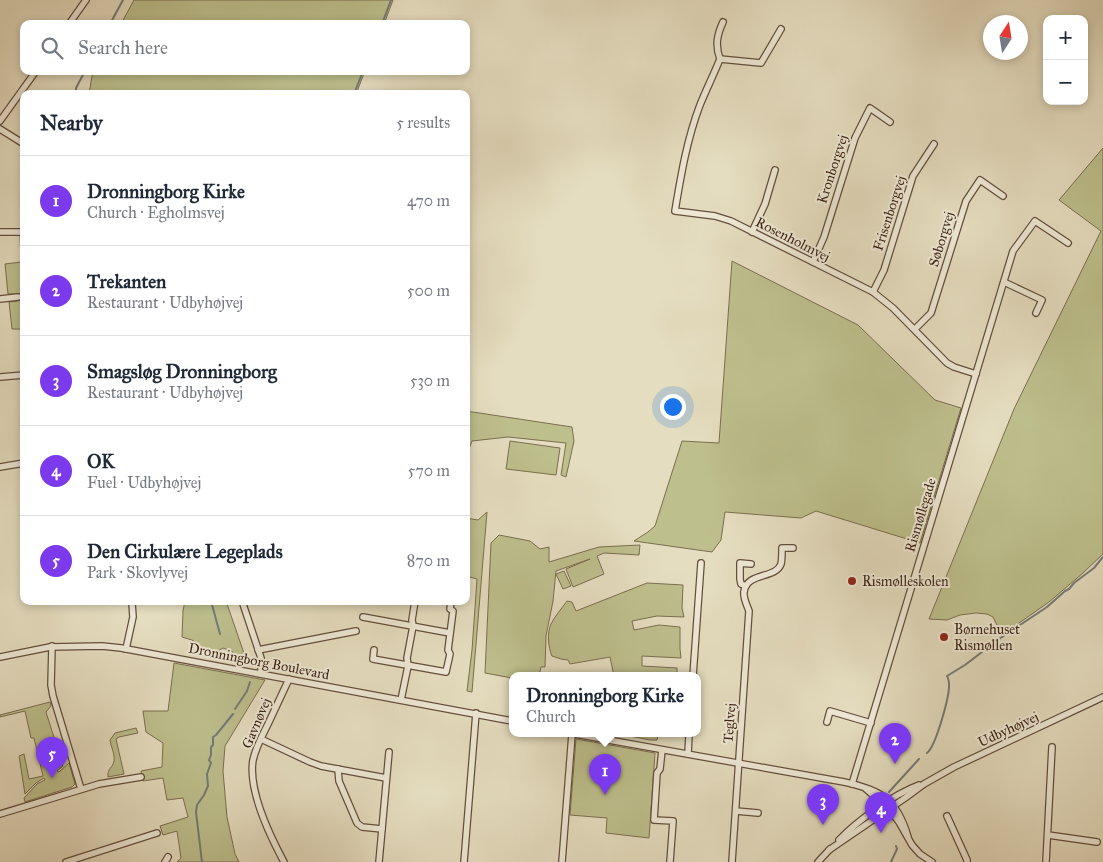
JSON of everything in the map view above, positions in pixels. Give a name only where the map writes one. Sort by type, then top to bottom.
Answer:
[{"type":"street","points":[[72,20],[86,0]]},
{"type":"street","points":[[723,22],[718,35],[717,51],[720,59],[761,63],[781,29]]},
{"type":"street","name":"Rosenholmvej","points":[[720,59],[700,105],[690,138],[675,210],[715,216],[731,221],[873,292],[915,329],[947,363],[976,374]]},
{"type":"street","points":[[22,90],[33,75]]},
{"type":"street","points":[[0,121],[20,93]]},
{"type":"street","name":"Kronborgvej","points":[[812,262],[824,237],[855,138],[870,108],[890,122]]},
{"type":"street","points":[[0,129],[20,142]]},
{"type":"street","name":"Frisenborgvej","points":[[873,292],[884,270],[913,176],[934,144]]},
{"type":"street","points":[[752,232],[765,204],[775,170]]},
{"type":"street","name":"Søborgvej","points":[[915,329],[931,313],[966,201],[980,180],[1003,196]]},
{"type":"street","name":"Rismøllegade","points":[[852,784],[1013,251],[1036,221],[1068,243]]},
{"type":"street","points":[[0,232],[20,232]]},
{"type":"street","points":[[1004,282],[1042,300],[1036,313]]},
{"type":"street","points":[[0,299],[18,297]]},
{"type":"street","points":[[0,377],[20,375]]},
{"type":"street","points":[[0,467],[20,464]]},
{"type":"street","points":[[746,586],[751,580],[776,571],[781,565],[782,548],[793,548]]},
{"type":"street","points":[[693,672],[701,563]]},
{"type":"street","name":"Teglvej","points":[[732,862],[749,611],[744,593],[746,586],[741,584],[740,579],[740,563],[751,564]]},
{"type":"street","points":[[126,649],[133,617],[132,605]]},
{"type":"street","points":[[243,605],[261,658],[261,674]]},
{"type":"street","points":[[401,700],[408,666],[407,658],[413,626],[414,605]]},
{"type":"street","points":[[374,650],[372,659],[446,672],[450,654],[448,650],[453,611],[450,609],[451,605]]},
{"type":"street","points":[[364,617],[450,633]]},
{"type":"street","points":[[258,650],[356,630]]},
{"type":"street","points":[[52,646],[51,685],[53,696],[81,789]]},
{"type":"street","name":"Dronningborg Boulevard","points":[[0,657],[52,646],[102,646],[509,720]]},
{"type":"street","name":"Gavnøvej","points":[[284,862],[262,814],[253,775],[253,760],[260,739],[289,679]]},
{"type":"street","name":"Udbyhøjvej","points":[[818,862],[847,832],[872,812],[889,805],[909,789],[924,784],[954,767],[1103,698]]},
{"type":"street","points":[[826,722],[830,711],[871,723]]},
{"type":"street","points":[[464,862],[476,713]]},
{"type":"street","points":[[562,862],[574,737]]},
{"type":"street","points":[[590,737],[852,784],[865,788],[889,805],[920,854],[931,862]]},
{"type":"street","points":[[688,754],[689,737]]},
{"type":"street","points":[[260,739],[321,766],[386,778]]},
{"type":"street","points":[[1046,862],[1052,747]]},
{"type":"street","points":[[662,750],[660,769],[657,773],[654,820],[673,821],[670,862]]},
{"type":"street","points":[[380,862],[389,752]]},
{"type":"street","points":[[338,769],[339,781],[357,823],[362,827],[382,829]]},
{"type":"street","points":[[0,814],[99,784],[141,778]]},
{"type":"street","points":[[736,811],[758,813]]},
{"type":"street","points":[[947,816],[968,860],[967,862]]},
{"type":"street","points":[[66,862],[156,832]]},
{"type":"street","points":[[1048,835],[1097,842]]},
{"type":"green space","points":[[134,0],[393,0],[386,20],[123,20]]},
{"type":"green space","points":[[363,75],[358,90],[90,90],[92,76]]},
{"type":"green space","points":[[1103,148],[1103,554],[1049,602],[1002,635],[993,617],[987,614],[960,615],[947,620],[929,619],[1014,409],[1101,231],[1059,200]]},
{"type":"green space","points":[[732,261],[858,325],[935,400],[961,408],[920,543],[816,511],[801,518],[725,512],[721,540],[712,552],[634,541],[655,526],[682,441],[719,443]]},
{"type":"green space","points":[[20,262],[20,294],[8,294],[5,264]]},
{"type":"green space","points":[[20,301],[20,329],[12,329],[9,302]]},
{"type":"green space","points":[[470,412],[572,427],[574,441],[566,477],[561,475],[566,443],[508,437],[472,441],[470,446]]},
{"type":"green space","points":[[510,441],[560,448],[556,475],[506,469]]},
{"type":"green space","points":[[487,512],[472,692],[467,691],[477,579],[470,577],[470,519],[478,520]]},
{"type":"green space","points":[[499,535],[530,541],[540,549],[549,547],[549,562],[599,547],[640,545],[639,555],[604,553],[597,556],[604,574],[573,587],[566,569],[590,559],[556,571],[553,601],[546,636],[545,667],[541,667],[540,672],[509,672],[509,677],[485,673],[491,543]]},
{"type":"green space","points":[[564,571],[571,586],[563,589],[556,574]]},
{"type":"green space","points":[[647,583],[683,585],[682,608],[684,617],[657,616],[632,621],[634,630],[659,625],[680,627],[681,658],[642,656],[642,666],[677,668],[677,672],[613,672],[610,657],[570,664],[568,660],[552,656],[548,640],[554,618],[567,601],[572,602],[576,611]]},
{"type":"green space","points":[[184,605],[227,605],[247,662],[235,663],[233,652],[223,648],[212,657],[193,653],[200,645],[182,637]]},
{"type":"green space","points":[[174,663],[265,680],[225,746],[223,771],[227,817],[235,854],[239,862],[177,862],[181,858],[177,831],[163,835],[160,826],[188,817],[183,798],[167,800],[163,778],[143,781],[141,771],[162,767],[163,743],[146,732],[143,711],[168,711]]},
{"type":"green space","points":[[50,702],[51,706],[46,712],[63,766],[57,771],[59,772],[69,763],[75,784],[72,787],[25,802],[24,798],[37,784],[45,780],[44,778],[36,783],[25,794],[19,756],[24,754],[29,779],[43,776],[34,738],[31,738],[25,711],[0,717],[0,715]]},
{"type":"green space","points":[[136,728],[138,733],[116,739],[124,774],[108,777],[108,772],[114,758],[110,740],[115,733]]},
{"type":"green space","points":[[635,737],[658,737],[657,740]]},
{"type":"green space","points":[[576,739],[655,753],[649,838],[606,833],[607,818],[570,815]]},
{"type":"waterway","points":[[112,20],[123,0]]},
{"type":"waterway","points":[[384,20],[391,0]]},
{"type":"waterway","points":[[76,90],[83,75]]},
{"type":"waterway","points":[[356,90],[361,75]]},
{"type":"waterway","points":[[927,753],[934,741],[945,709],[949,690],[947,676],[1047,607],[1094,568],[1103,557]]},
{"type":"waterway","points":[[212,605],[220,634]]},
{"type":"waterway","points":[[235,709],[247,691],[250,682]]},
{"type":"waterway","points":[[202,862],[196,812],[197,805],[208,786],[207,774],[211,763],[209,760],[213,737],[233,714]]},
{"type":"waterway","points":[[889,792],[919,759]]},
{"type":"waterway","points":[[891,862],[897,849],[896,846]]},
{"type":"place","name":"Rismølleskolen","points":[[852,581]]},
{"type":"place","name":"Børnehuset Rismøllen","points":[[944,637]]},
{"type":"place","name":"Trekanten","points":[[895,764]]},
{"type":"place","name":"Den Cirkulære Legeplads","points":[[52,778]]},
{"type":"place","name":"Dronningborg Kirke","points":[[605,795]]},
{"type":"place","name":"Smagsløg Dronningborg","points":[[823,825]]},
{"type":"place","name":"OK","points":[[881,833]]}]
